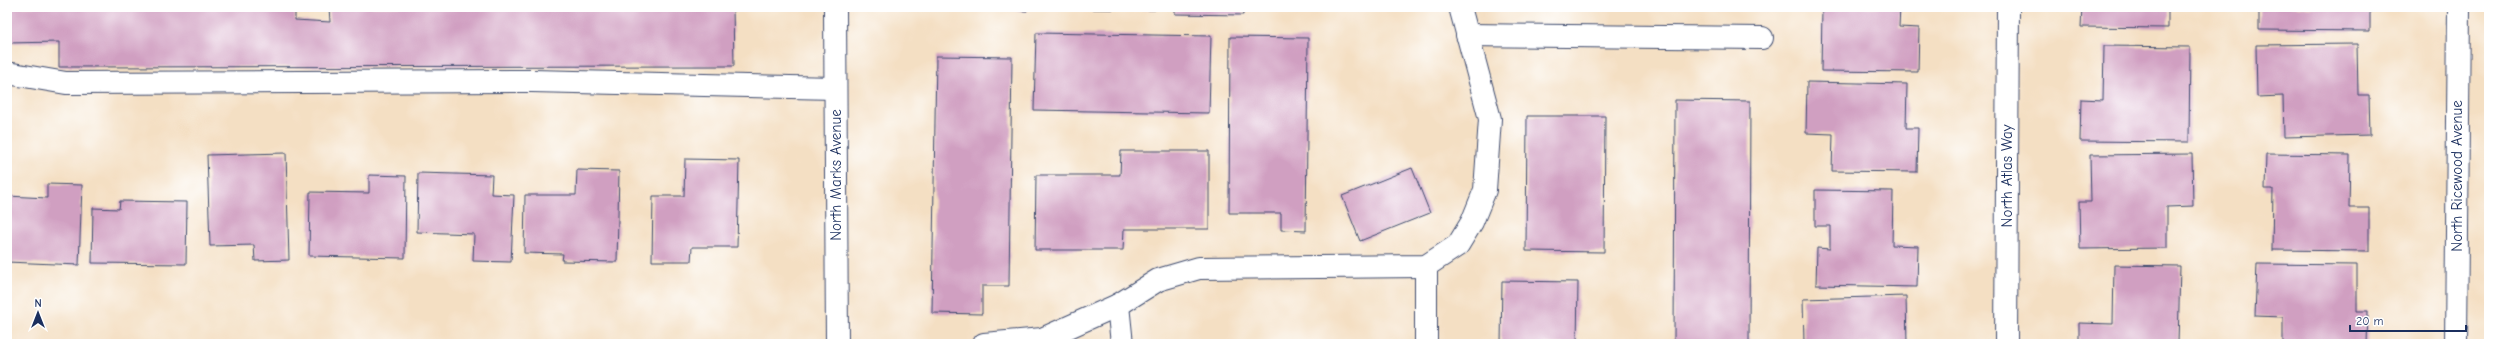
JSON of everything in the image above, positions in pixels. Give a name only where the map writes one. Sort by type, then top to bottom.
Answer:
[{"type":"street","name":"North Marks Avenue","points":[[835,7],[837,344]]},
{"type":"street","points":[[984,344],[1042,339],[1118,305],[1158,280],[1199,268],[1426,266],[1458,245],[1472,222],[1485,190],[1490,119],[1460,7]]},
{"type":"street","name":"North Atlas Way","points":[[2006,344],[2008,7]]},
{"type":"street","name":"North Ricewood Avenue","points":[[2456,344],[2458,7]]},
{"type":"street","points":[[1468,35],[1762,38]]},
{"type":"street","points":[[7,74],[66,83],[532,81],[836,88]]},
{"type":"street","points":[[1426,266],[1426,344]]},
{"type":"street","points":[[1118,305],[1122,344]]},
{"type":"building","points":[[7,7],[295,7],[295,20],[330,22],[329,7],[733,7],[734,66],[59,67],[59,42],[7,43]]},
{"type":"building","points":[[959,7],[1027,7],[1027,11]]},
{"type":"building","points":[[1079,7],[1155,7],[1155,10],[1079,9]]},
{"type":"building","points":[[1175,7],[1243,7],[1243,15],[1175,14]]},
{"type":"building","points":[[1816,7],[1900,7],[1899,27],[1919,28],[1918,72],[1821,71],[1822,9],[1816,9]]},
{"type":"building","points":[[2082,7],[2168,7],[2168,28],[2081,27]]},
{"type":"building","points":[[2259,7],[2370,7],[2370,31],[2259,30]]},
{"type":"building","points":[[1036,33],[1211,36],[1209,113],[1034,110]]},
{"type":"building","points":[[1230,37],[1308,38],[1306,231],[1281,230],[1281,213],[1229,213]]},
{"type":"building","points":[[2357,44],[2358,95],[2369,95],[2370,135],[2284,137],[2283,96],[2257,97],[2256,45]]},
{"type":"building","points":[[2104,46],[2190,47],[2189,142],[2080,141],[2081,99],[2103,100]]},
{"type":"building","points":[[936,56],[1012,57],[1009,286],[982,286],[982,314],[932,313]]},
{"type":"building","points":[[1807,82],[1907,84],[1906,128],[1918,128],[1917,172],[1832,171],[1833,134],[1806,133]]},
{"type":"building","points":[[1675,100],[1750,101],[1749,344],[1674,344]]},
{"type":"building","points":[[1527,116],[1605,116],[1604,252],[1526,251]]},
{"type":"building","points":[[1121,151],[1209,151],[1209,229],[1124,229],[1123,250],[1035,250],[1036,175],[1120,175]]},
{"type":"building","points":[[286,153],[289,260],[255,261],[254,245],[210,246],[207,155]]},
{"type":"building","points":[[2192,154],[2193,206],[2167,207],[2167,248],[2080,249],[2079,202],[2091,202],[2090,155]]},
{"type":"building","points":[[2266,154],[2350,155],[2349,208],[2369,208],[2369,251],[2272,250],[2273,189],[2265,189]]},
{"type":"building","points":[[685,159],[739,160],[737,247],[692,247],[691,261],[652,261],[653,196],[684,196]]},
{"type":"building","points":[[1412,168],[1430,213],[1360,241],[1342,196]]},
{"type":"building","points":[[577,170],[619,171],[617,262],[562,261],[563,254],[524,253],[525,195],[576,195]]},
{"type":"building","points":[[418,173],[492,175],[491,194],[514,195],[511,262],[473,261],[474,234],[417,232]]},
{"type":"building","points":[[369,175],[406,176],[405,258],[309,256],[310,192],[369,193]]},
{"type":"building","points":[[47,184],[82,185],[79,265],[7,262],[7,196],[47,198]]},
{"type":"building","points":[[1815,190],[1893,191],[1892,245],[1918,246],[1917,287],[1816,285],[1817,248],[1830,249],[1830,226],[1815,226]]},
{"type":"building","points":[[120,201],[187,202],[186,264],[92,263],[93,208],[119,209]]},
{"type":"building","points":[[2257,264],[2357,265],[2357,311],[2368,311],[2367,344],[2283,344],[2283,317],[2255,316]]},
{"type":"building","points":[[2114,265],[2180,266],[2178,344],[2079,344],[2079,323],[2113,324]]},
{"type":"building","points":[[1502,281],[1578,282],[1577,344],[1501,344]]},
{"type":"building","points":[[1906,296],[1907,344],[1804,344],[1803,299]]}]
